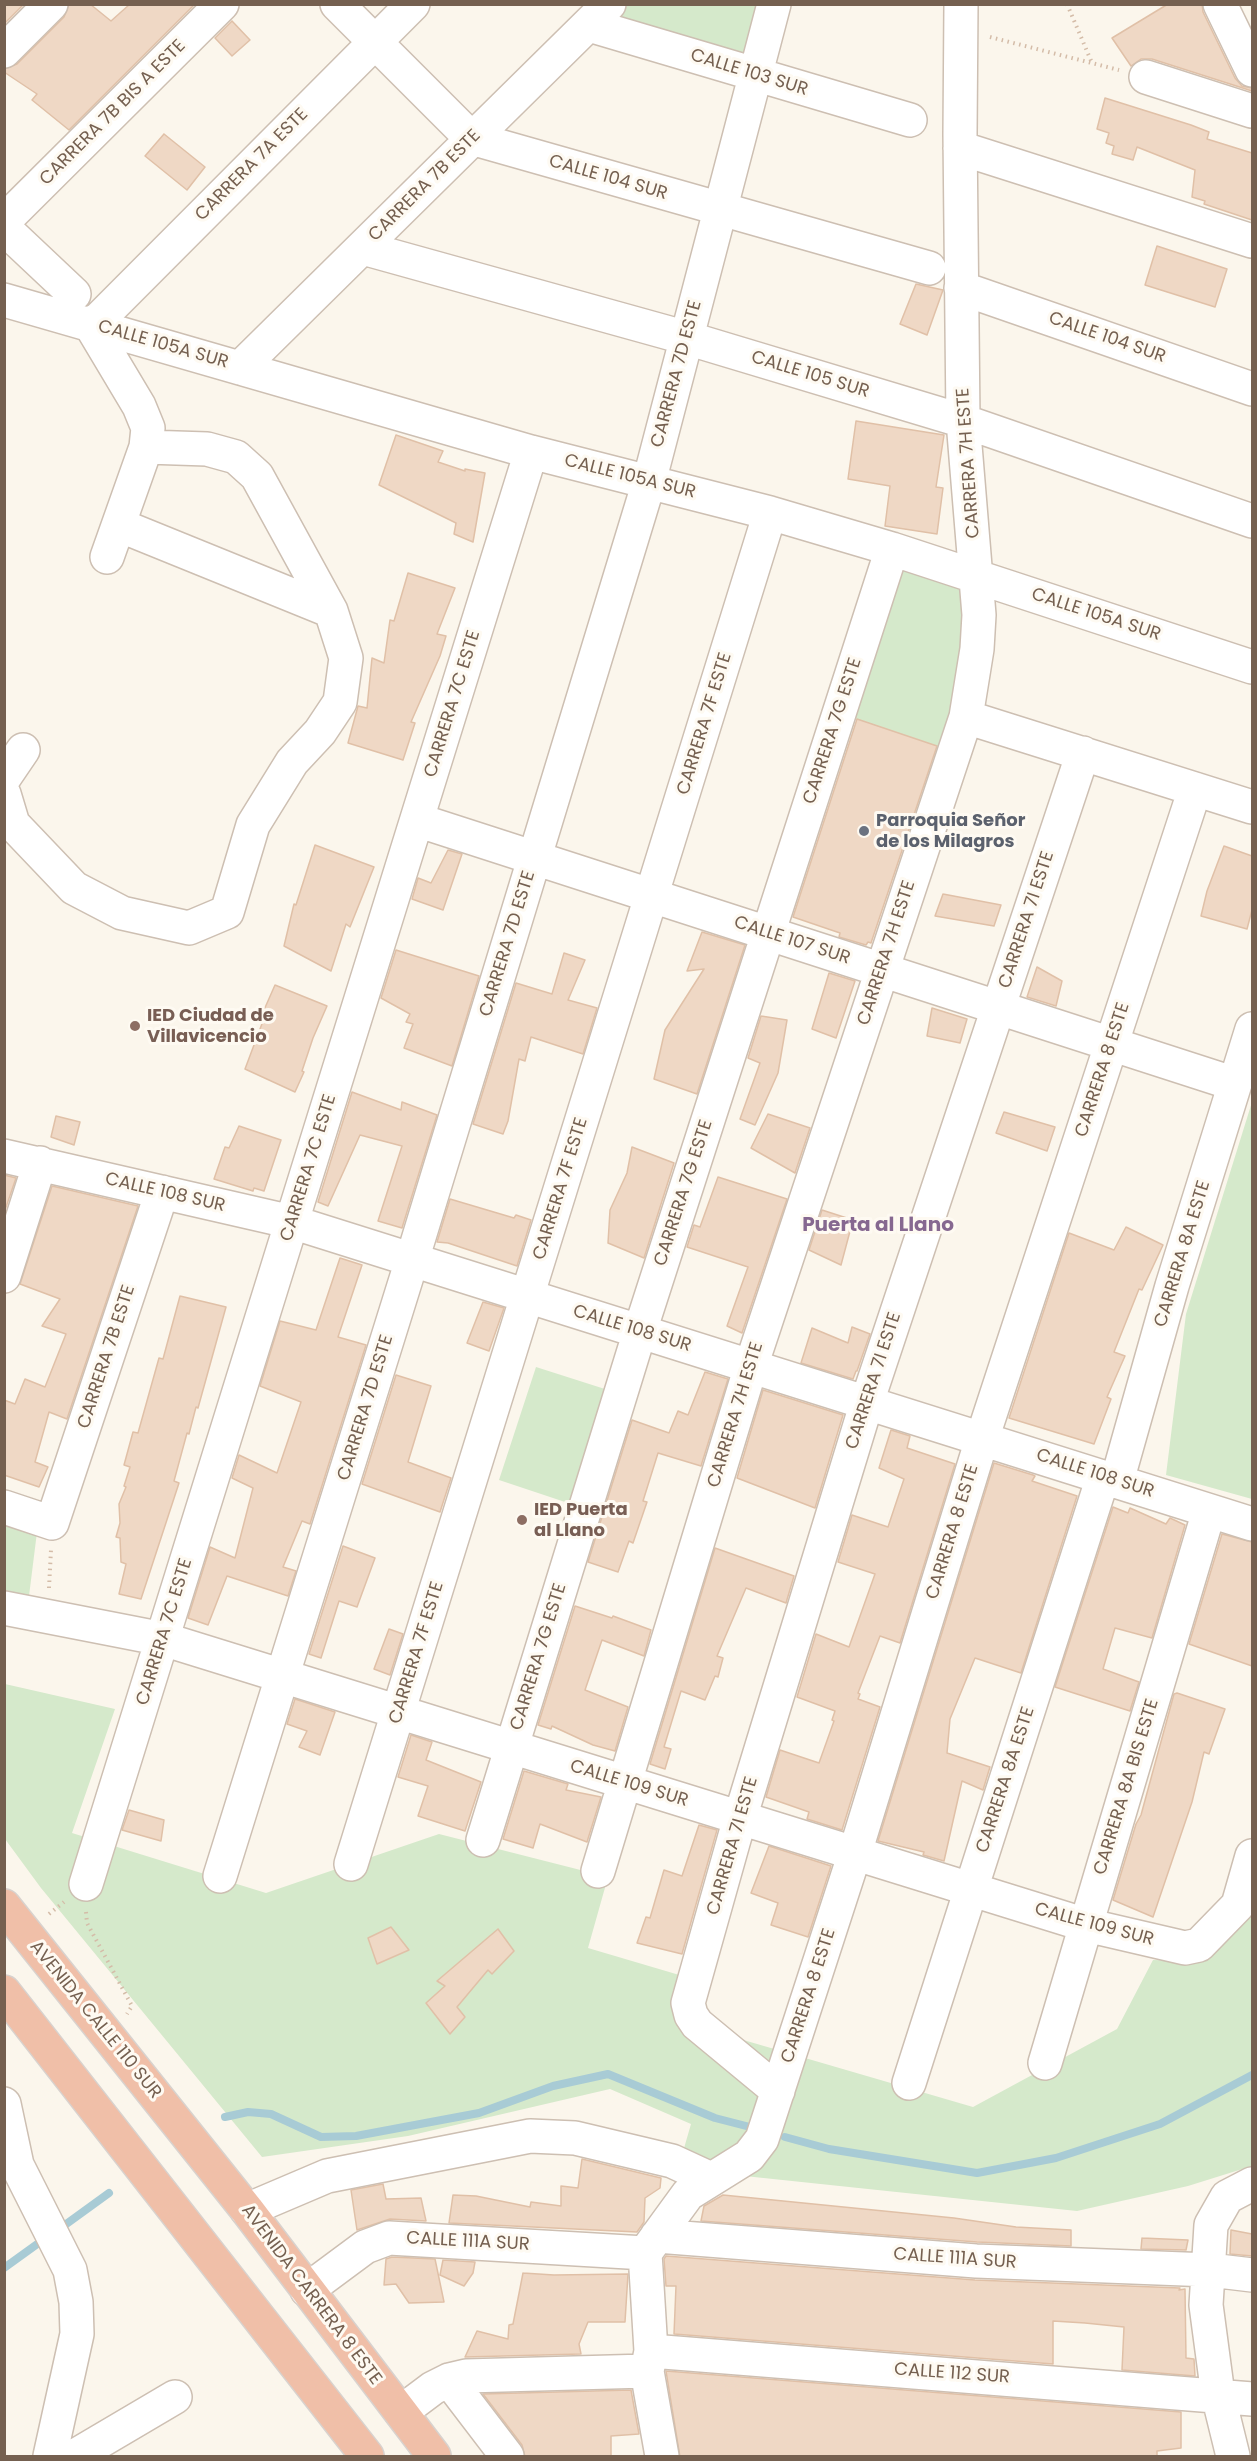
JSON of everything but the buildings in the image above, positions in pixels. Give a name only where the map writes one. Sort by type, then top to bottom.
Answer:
[{"type":"highway","name":"AVENIDA CALLE 110 SUR","points":[[4,1906],[187,2134]]},
{"type":"highway","points":[[4,1992],[367,2457]]},
{"type":"highway","name":"AVENIDA CARRERA 8 ESTE","points":[[187,2134],[434,2457]]},
{"type":"street","points":[[4,51],[51,4]]},
{"type":"street","name":"CARRERA 7B BIS A ESTE","points":[[4,221],[222,4]]},
{"type":"street","name":"CALLE 104 SUR","points":[[337,4],[471,138],[929,268]]},
{"type":"street","name":"CARRERA 7A ESTE","points":[[90,324],[99,319],[413,4]]},
{"type":"street","name":"CARRERA 7D ESTE","points":[[220,1876],[412,1260],[649,482],[774,4]]},
{"type":"street","points":[[1220,4],[1252,70]]},
{"type":"street","name":"CALLE 103 SUR","points":[[599,15],[756,75],[910,120]]},
{"type":"street","name":"CARRERA 7B ESTE","points":[[240,368],[471,138],[599,15]]},
{"type":"street","name":"CARRERA 7H ESTE","points":[[598,1871],[751,1366],[966,717],[977,649],[979,615],[963,421],[960,148],[962,17]]},
{"type":"street","points":[[1146,76],[1252,111]]},
{"type":"street","points":[[960,148],[1252,241]]},
{"type":"street","points":[[4,228],[74,294]]},
{"type":"street","name":"CALLE 105 SUR","points":[[363,248],[687,339],[963,421],[1252,521]]},
{"type":"street","name":"CALLE 104 SUR","points":[[961,288],[1252,389]]},
{"type":"street","name":"CALLE 105A SUR","points":[[4,300],[531,452],[770,513],[977,575],[1252,667]]},
{"type":"street","points":[[90,324],[139,406],[148,428],[146,447],[107,557]]},
{"type":"street","points":[[4,794],[13,824],[74,888],[122,913],[189,928],[227,912],[253,825],[292,762],[320,732],[340,702],[346,658],[331,611],[257,476],[236,457],[207,449],[146,447]]},
{"type":"street","name":"CARRERA 7C ESTE","points":[[86,1884],[531,452]]},
{"type":"street","name":"CARRERA 7F ESTE","points":[[351,1864],[770,513]]},
{"type":"street","points":[[119,525],[331,611]]},
{"type":"street","name":"CARRERA 7G ESTE","points":[[483,1840],[640,1331],[892,549]]},
{"type":"street","points":[[966,717],[1252,807]]},
{"type":"street","points":[[4,778],[23,750]]},
{"type":"street","name":"CARRERA 7I ESTE","points":[[778,2091],[697,2024],[691,2015],[688,2003],[740,1818],[867,1402],[1083,753]]},
{"type":"street","name":"CARRERA 8 ESTE","points":[[651,2244],[688,2194],[749,2156],[762,2139],[855,1853],[982,1438],[1195,789]]},
{"type":"street","name":"CALLE 107 SUR","points":[[417,820],[1235,1084]]},
{"type":"street","name":"CARRERA 8A ESTE","points":[[909,2083],[971,1889],[1110,1479],[1252,1029]]},
{"type":"street","name":"CALLE 108 SUR","points":[[4,1156],[292,1222],[1252,1524]]},
{"type":"street","points":[[4,1276],[40,1163]]},
{"type":"street","name":"CARRERA 7B ESTE","points":[[52,1522],[162,1192]]},
{"type":"street","points":[[4,1506],[52,1522]]},
{"type":"street","name":"CARRERA 8A BIS ESTE","points":[[1045,2063],[1209,1511]]},
{"type":"street","name":"CALLE 109 SUR","points":[[4,1608],[163,1639],[1086,1925],[1185,1948],[1199,1945],[1238,1905],[1252,1856]]},
{"type":"street","points":[[4,2104],[17,2165],[70,2270],[76,2302],[77,2334],[50,2457]]},
{"type":"street","points":[[247,2210],[327,2176],[530,2136],[575,2139],[672,2161],[711,2179]]},
{"type":"street","points":[[1233,2457],[1218,2395],[1206,2305],[1210,2270],[1211,2225],[1227,2197],[1252,2184]]},
{"type":"street","name":"CALLE 111A SUR","points":[[307,2289],[364,2247],[389,2238],[651,2244],[976,2261],[1210,2270],[1252,2275]]},
{"type":"street","points":[[651,2244],[649,2362],[662,2457]]},
{"type":"street","name":"CALLE 112 SUR","points":[[401,2412],[449,2380],[466,2376],[649,2362],[1218,2395],[1252,2399]]},
{"type":"street","points":[[449,2380],[507,2457]]},
{"type":"street","points":[[75,2457],[175,2397]]},
{"type":"path","points":[[1067,4],[1092,63]]},
{"type":"path","points":[[962,17],[1092,63],[1146,76]]},
{"type":"path","points":[[48,1616],[52,1522]]},
{"type":"path","points":[[26,1933],[86,1884]]},
{"type":"path","points":[[86,1884],[87,1923],[132,2006],[124,2020]]},
{"type":"green space","points":[[628,5],[760,5],[746,58],[610,22]]},
{"type":"green space","points":[[904,569],[969,589],[966,649],[942,748],[851,717]]},
{"type":"green space","points":[[1252,1102],[1252,1499],[1166,1475],[1186,1314]]},
{"type":"green space","points":[[536,1367],[608,1390],[571,1504],[499,1480]]},
{"type":"green space","points":[[4,1518],[37,1532],[29,1596],[5,1590]]},
{"type":"green space","points":[[5,1684],[115,1709],[72,1833],[266,1893],[439,1834],[608,1877],[588,1948],[703,1982],[692,2025],[973,2107],[1117,2029],[1153,1960],[1195,1961],[1252,1910],[1252,2166],[1188,2186],[1077,2211],[678,2169],[691,2124],[610,2089],[408,2136],[262,2157],[41,1888],[5,1839]]},
{"type":"waterway","points":[[225,2117],[248,2112],[271,2114],[321,2137],[356,2136],[479,2113],[553,2086],[608,2074],[715,2118],[750,2127]]},
{"type":"waterway","points":[[785,2137],[829,2149],[977,2173],[1056,2158],[1160,2124],[1252,2075]]},
{"type":"waterway","points":[[58,2230],[109,2193]]},
{"type":"waterway","points":[[4,2268],[47,2237]]},
{"type":"place","name":"Parroquia Señor de los Milagros","points":[[864,831]]},
{"type":"place","name":"IED Ciudad de Villavicencio","points":[[135,1026]]},
{"type":"place","name":"IED Puerta al Llano","points":[[522,1520]]},
{"type":"district","name":"Puerta al Llano","points":[[878,1226]]}]
